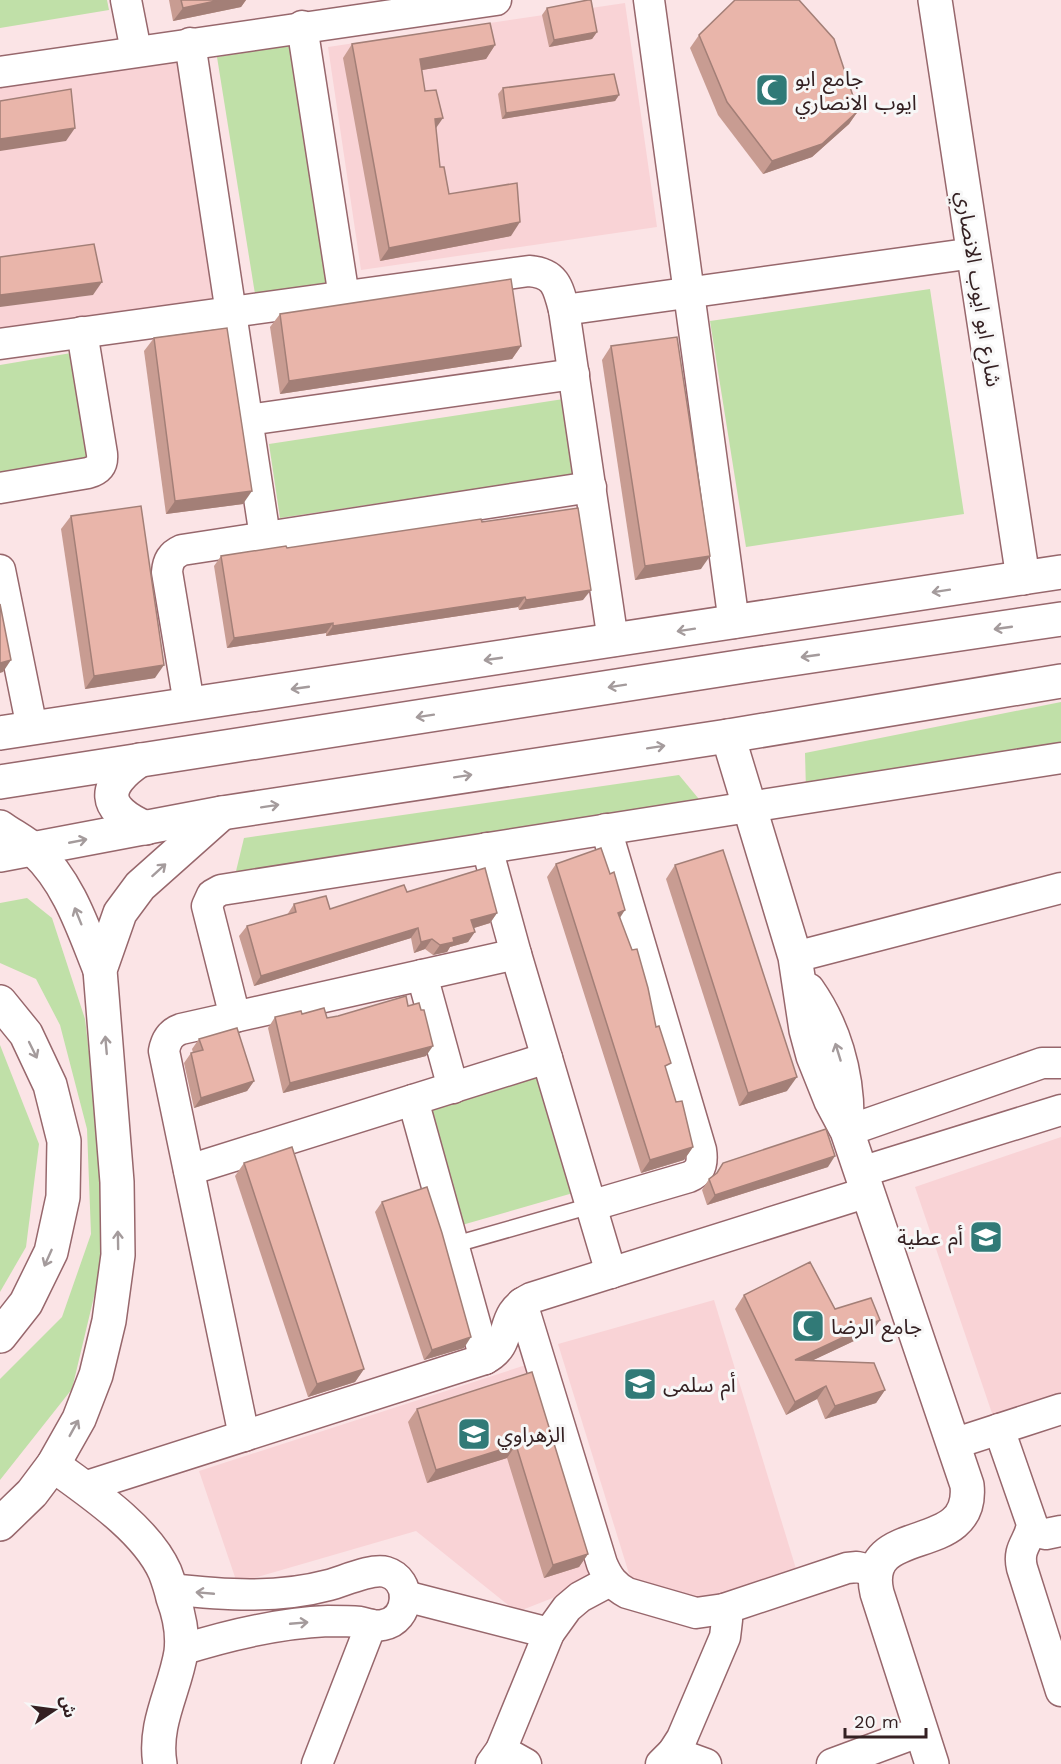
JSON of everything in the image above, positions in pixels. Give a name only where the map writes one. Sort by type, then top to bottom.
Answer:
[{"type":"main road","name":"شارع ابو ايوب الانصاري","points":[[935,0],[1023,578]]},
{"type":"main road","points":[[0,733],[1061,572]]},
{"type":"main road","points":[[0,782],[740,667],[1061,620]]},
{"type":"main road","points":[[0,855],[222,813],[728,736],[1061,681]]},
{"type":"main road","points":[[728,736],[797,967],[806,1030],[813,1056],[831,1101],[847,1131],[967,1485],[966,1508],[960,1518],[942,1530],[895,1548],[879,1561],[875,1571],[874,1582],[877,1593],[932,1764]]},
{"type":"main road","points":[[140,760],[117,779],[112,790],[113,803],[120,814],[146,828]]},
{"type":"main road","points":[[99,970],[120,913],[140,886],[222,813]]},
{"type":"main road","points":[[0,827],[34,850],[54,873],[73,904],[99,970],[117,1182],[118,1255],[110,1321],[96,1375],[79,1419],[53,1465],[32,1493],[0,1524]]},
{"type":"main road","points":[[0,1002],[26,1034],[50,1085],[64,1140],[63,1197],[51,1252],[26,1303],[0,1336]]},
{"type":"main road","points":[[53,1465],[125,1522],[148,1544],[164,1570],[179,1615],[181,1650],[161,1726],[156,1763]]},
{"type":"street","points":[[126,0],[136,51]]},
{"type":"street","points":[[0,72],[302,27],[402,6],[496,0]]},
{"type":"street","points":[[649,0],[734,623]]},
{"type":"street","points":[[302,27],[344,297]]},
{"type":"street","points":[[190,43],[265,537]]},
{"type":"street","points":[[564,310],[974,253]]},
{"type":"street","points":[[0,344],[529,270],[549,276],[560,291],[564,310],[613,641]]},
{"type":"street","points":[[0,488],[88,473],[100,466],[103,460],[82,332]]},
{"type":"street","points":[[248,420],[574,375]]},
{"type":"street","points":[[189,704],[167,572],[170,558],[182,550],[591,487]]},
{"type":"street","points":[[0,570],[32,728]]},
{"type":"street","points":[[235,1017],[208,912],[208,900],[216,892],[749,806],[1061,759]]},
{"type":"street","points":[[590,1206],[689,1178],[702,1165],[701,1150],[606,829]]},
{"type":"street","points":[[487,848],[610,1273]]},
{"type":"street","points":[[797,967],[1061,888]]},
{"type":"street","points":[[244,1436],[164,1051],[165,1043],[174,1032],[181,1029],[516,954]]},
{"type":"street","points":[[422,975],[453,1088]]},
{"type":"street","points":[[189,1170],[547,1058]]},
{"type":"street","points":[[847,1131],[1042,1063],[1061,1063]]},
{"type":"street","points":[[413,1100],[485,1359]]},
{"type":"street","points":[[84,1488],[485,1359],[500,1348],[509,1319],[522,1303],[1061,1110]]},
{"type":"street","points":[[522,1303],[602,1564],[610,1581],[627,1593],[688,1611],[706,1613],[847,1568],[856,1567],[875,1571]]},
{"type":"street","points":[[953,1444],[1061,1409]]},
{"type":"street","points":[[999,1429],[1030,1517],[1031,1531],[1022,1546],[1020,1560],[1061,1691]]},
{"type":"street","points":[[1031,1531],[1046,1534],[1061,1531]]},
{"type":"street","points":[[170,1589],[202,1593],[296,1592],[327,1586],[376,1571],[387,1572],[396,1577],[403,1586],[405,1596],[405,1606],[399,1616],[391,1623],[381,1626],[326,1621],[252,1630],[181,1650]]},
{"type":"street","points":[[506,1759],[549,1633],[567,1608],[580,1597],[610,1581]]},
{"type":"street","points":[[248,1594],[252,1630]]},
{"type":"street","points":[[405,1596],[549,1633]]},
{"type":"street","points":[[706,1764],[667,1758],[682,1738],[725,1637],[727,1620],[724,1609]]},
{"type":"street","points":[[317,1764],[371,1625]]},
{"type":"street","points":[[832,1764],[921,1731]]},
{"type":"lane","points":[[453,1245],[590,1206]]},
{"type":"shaded area","points":[[625,3],[657,227],[361,270],[328,47]]},
{"type":"shaded area","points":[[183,56],[221,301],[0,336],[0,85]]},
{"type":"shaded area","points":[[1061,1137],[1061,1406],[997,1428],[915,1187]]},
{"type":"shaded area","points":[[714,1300],[797,1572],[692,1608],[630,1577],[558,1344]]},
{"type":"shaded area","points":[[532,1363],[606,1577],[517,1612],[416,1531],[237,1583],[199,1471]]},
{"type":"green space","points":[[0,0],[107,0],[109,10],[0,28]]},
{"type":"green space","points":[[298,44],[335,282],[255,294],[217,57]]},
{"type":"green space","points":[[930,289],[964,514],[746,547],[710,321]]},
{"type":"green space","points":[[77,352],[94,457],[0,472],[0,365]]},
{"type":"green space","points":[[570,398],[582,473],[280,518],[269,444]]},
{"type":"green space","points":[[1061,702],[1061,742],[806,790],[805,753]]},
{"type":"green space","points":[[679,775],[708,810],[231,892],[244,838]]},
{"type":"green space","points":[[27,898],[52,918],[85,1019],[107,1206],[97,1284],[72,1389],[0,1480],[0,1379],[62,1317],[91,1234],[87,1129],[60,1025],[36,979],[0,963],[0,903]]},
{"type":"green space","points":[[0,1045],[39,1144],[26,1247],[0,1292]]},
{"type":"green space","points":[[546,1071],[580,1191],[455,1227],[420,1107]]},
{"type":"building","points":[[181,0],[220,0],[183,8]]},
{"type":"building","points":[[591,0],[597,32],[554,40],[547,8]]},
{"type":"building","name":"جامع ابو ايوب الانصاري","points":[[735,0],[799,0],[834,39],[858,111],[822,144],[772,161],[727,102],[699,35]]},
{"type":"building","points":[[490,23],[495,45],[420,59],[425,91],[436,90],[443,118],[435,119],[440,167],[444,167],[449,194],[517,183],[520,222],[389,248],[352,44]]},
{"type":"building","points":[[614,74],[619,95],[506,113],[503,88]]},
{"type":"building","points":[[71,89],[75,128],[0,139],[0,101]]},
{"type":"building","points":[[94,244],[102,282],[0,295],[0,257]]},
{"type":"building","points":[[511,279],[521,346],[289,381],[280,314]]},
{"type":"building","points":[[227,328],[252,491],[175,501],[154,338]]},
{"type":"building","points":[[677,337],[710,556],[645,566],[611,346]]},
{"type":"building","points":[[141,506],[164,665],[94,676],[71,516]]},
{"type":"building","points":[[578,508],[591,590],[526,600],[525,597],[333,626],[333,623],[234,638],[221,556],[481,519],[482,522]]},
{"type":"building","points":[[0,604],[11,660],[0,663]]},
{"type":"building","points":[[601,848],[610,874],[614,872],[625,910],[618,913],[632,950],[637,949],[656,1027],[659,1026],[671,1063],[665,1066],[676,1102],[682,1101],[693,1147],[650,1160],[556,864]]},
{"type":"building","points":[[723,850],[797,1077],[748,1093],[675,865]]},
{"type":"building","points":[[485,868],[497,913],[471,920],[475,932],[453,938],[454,942],[440,945],[432,939],[421,942],[418,928],[261,976],[247,926],[296,912],[294,904],[326,896],[330,909],[404,885],[407,892]]},
{"type":"building","points":[[406,996],[408,1006],[419,1003],[421,1010],[424,1010],[433,1046],[290,1083],[275,1017],[301,1011],[302,1014],[324,1008],[327,1018]]},
{"type":"building","points":[[237,1028],[254,1081],[201,1098],[191,1053],[203,1050],[199,1039]]},
{"type":"building","points":[[826,1129],[835,1156],[715,1195],[709,1179],[717,1173],[723,1163]]},
{"type":"building","points":[[292,1147],[364,1369],[317,1384],[244,1163]]},
{"type":"building","points":[[427,1187],[471,1337],[432,1350],[382,1202]]},
{"type":"building","points":[[810,1262],[835,1309],[871,1298],[880,1320],[795,1360],[874,1363],[885,1390],[835,1406],[826,1386],[795,1402],[744,1295]]},
{"type":"building","points":[[532,1372],[588,1554],[553,1565],[516,1445],[436,1470],[417,1409]]},
{"type":"place","name":"جامع ابو ايوب الانصاري","points":[[772,90]]},
{"type":"place","name":"أم عطية","points":[[986,1237]]},
{"type":"place","name":"جامع الرضا","points":[[808,1326]]},
{"type":"place","name":"أم سلمى","points":[[640,1384]]},
{"type":"place","name":"الزهراوي","points":[[474,1434]]}]
